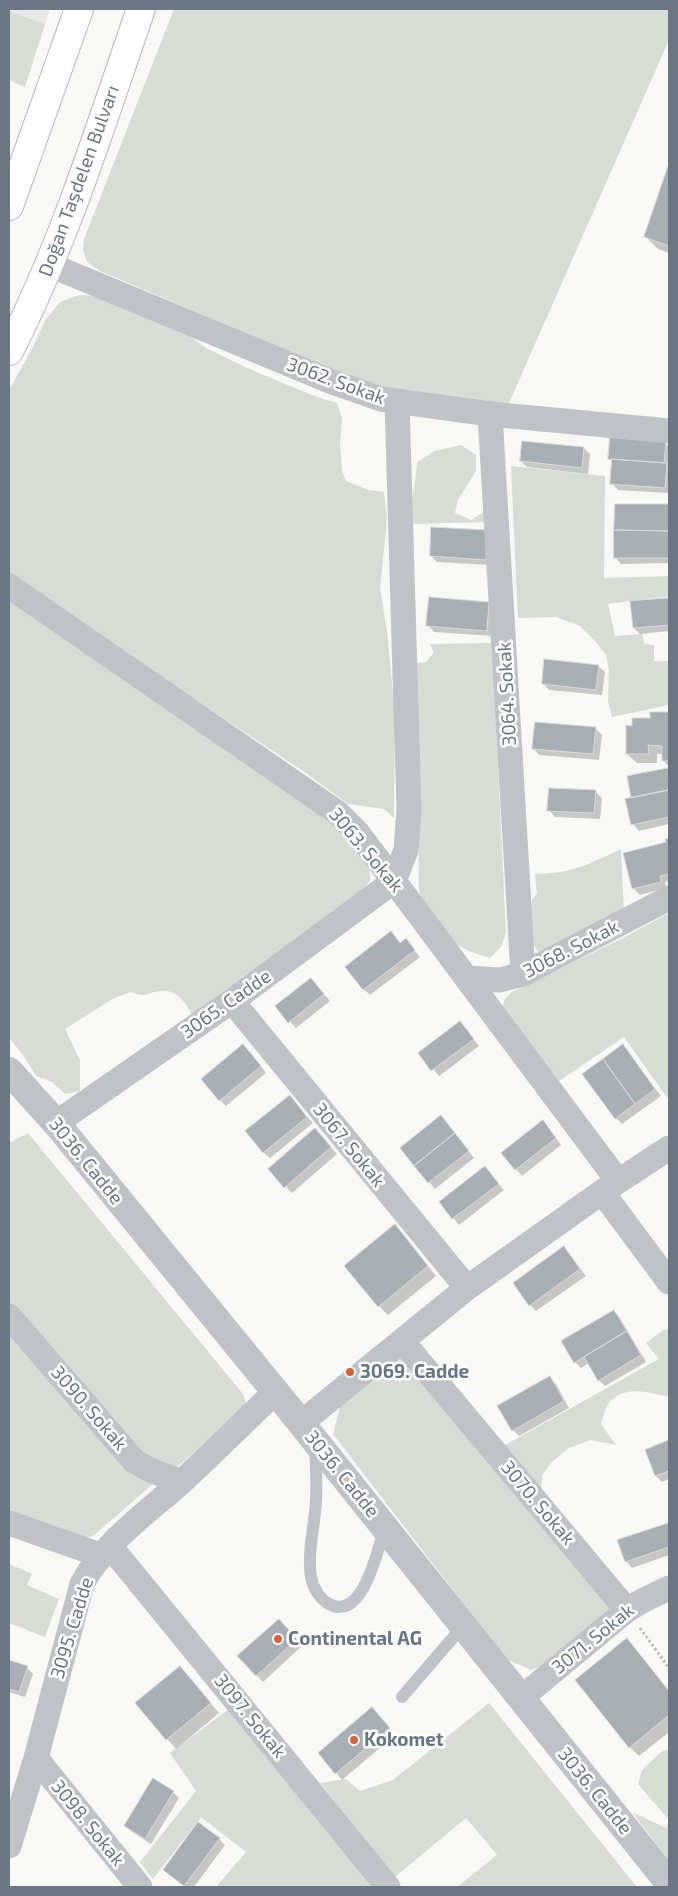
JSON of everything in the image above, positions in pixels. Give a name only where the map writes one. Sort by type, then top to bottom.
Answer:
[{"type":"main road","points":[[9,206],[80,9]]},
{"type":"main road","name":"Doğan Taşdelen Bulvarı","points":[[9,351],[50,265],[69,216],[141,9]]},
{"type":"street","name":"3062. Sokak","points":[[50,265],[347,388],[381,399],[490,414],[669,431]]},
{"type":"street","points":[[394,882],[406,850],[409,809],[398,402]]},
{"type":"street","name":"3064. Sokak","points":[[490,414],[524,974]]},
{"type":"street","name":"3063. Sokak","points":[[9,586],[328,804],[357,832],[468,978],[610,1187],[669,1282]]},
{"type":"street","name":"3065. Cadde","points":[[56,1123],[232,1001],[394,882]]},
{"type":"street","name":"3068. Sokak","points":[[468,978],[500,980],[524,974],[669,898]]},
{"type":"street","name":"3067. Sokak","points":[[232,1001],[467,1288]]},
{"type":"street","name":"3036. Cadde","points":[[9,1071],[56,1123],[308,1431],[669,1883]]},
{"type":"street","points":[[308,1431],[402,1341],[467,1288],[610,1187],[669,1148]]},
{"type":"street","name":"3090. Sokak","points":[[9,1316],[134,1461],[148,1469],[181,1482]]},
{"type":"street","name":"3070. Sokak","points":[[402,1341],[627,1610]]},
{"type":"street","name":"3095. Cadde","points":[[9,1846],[36,1758],[82,1584],[105,1551],[181,1482],[275,1392]]},
{"type":"street","points":[[9,1523],[105,1551]]},
{"type":"street","name":"3097. Sokak","points":[[105,1551],[388,1887]]},
{"type":"street","name":"3071. Sokak","points":[[521,1698],[627,1610],[669,1588]]},
{"type":"street","name":"3098. Sokak","points":[[36,1758],[140,1887]]},
{"type":"lane","points":[[308,1431],[316,1500],[310,1565],[311,1579],[316,1591],[324,1601],[334,1607],[346,1607],[355,1601],[370,1575],[385,1527]]},
{"type":"lane","points":[[402,1697],[464,1626]]},
{"type":"path","points":[[627,1610],[669,1668]]},
{"type":"shaded area","points":[[9,9],[50,9],[45,24],[9,11]]},
{"type":"shaded area","points":[[174,9],[669,9],[669,40],[509,403],[488,403],[399,392],[349,377],[100,271],[87,262],[83,250],[84,239]]},
{"type":"shaded area","points":[[9,11],[45,24],[25,87],[9,80]]},
{"type":"shaded area","points":[[79,295],[96,296],[183,331],[206,348],[256,372],[317,397],[337,403],[342,418],[340,444],[342,471],[346,481],[369,490],[384,492],[387,520],[380,588],[387,631],[395,716],[394,818],[384,809],[348,804],[306,773],[55,607],[9,574],[9,390],[46,319],[60,302]]},
{"type":"shaded area","points":[[461,445],[476,455],[476,471],[458,500],[455,513],[471,520],[484,512],[489,522],[411,524],[411,508],[417,462],[435,451]]},
{"type":"shaded area","points":[[511,466],[605,476],[604,578],[669,576],[669,596],[608,604],[615,636],[642,634],[644,644],[654,645],[654,661],[669,661],[669,705],[612,717],[608,701],[609,671],[606,655],[597,643],[580,626],[556,617],[518,618]]},
{"type":"shaded area","points":[[9,596],[334,819],[370,867],[370,881],[361,891],[194,1019],[182,999],[172,993],[161,991],[144,995],[131,992],[114,998],[65,1029],[80,1060],[80,1091],[65,1094],[52,1082],[36,1076],[23,1055],[9,1038]]},
{"type":"shaded area","points":[[492,643],[506,933],[501,947],[490,958],[464,949],[447,937],[431,915],[419,891],[416,663],[426,662],[434,653],[430,644]]},
{"type":"shaded area","points":[[621,849],[624,915],[541,954],[534,946],[530,914],[532,900],[537,894],[535,874],[570,870],[599,860]]},
{"type":"shaded area","points":[[669,913],[669,1100],[624,1037],[559,1081],[502,1010],[504,1000],[512,992],[621,939]]},
{"type":"shaded area","points":[[28,1133],[243,1394],[246,1403],[241,1413],[172,1471],[141,1452],[25,1323],[9,1302],[9,1143]]},
{"type":"shaded area","points":[[9,1326],[153,1484],[93,1536],[77,1541],[9,1516]]},
{"type":"shaded area","points":[[669,1329],[669,1397],[636,1391],[620,1394],[613,1399],[606,1408],[601,1424],[616,1445],[591,1440],[569,1448],[552,1462],[542,1475],[541,1491],[505,1445],[659,1359],[646,1343],[662,1331]]},
{"type":"shaded area","points":[[401,1358],[611,1607],[544,1665],[531,1670],[506,1659],[333,1434],[340,1407]]},
{"type":"shaded area","points":[[9,1564],[32,1574],[27,1585],[59,1599],[45,1637],[9,1623]]},
{"type":"shaded area","points":[[489,1703],[637,1887],[457,1887],[497,1855],[466,1818],[395,1877],[320,1783],[346,1779],[360,1791],[393,1780]]},
{"type":"shaded area","points":[[229,1709],[374,1887],[216,1887],[246,1852],[201,1817],[153,1879],[140,1862],[196,1791],[170,1753]]},
{"type":"shaded area","points":[[669,1749],[669,1820],[638,1784],[642,1770],[662,1751]]},
{"type":"shaded area","points":[[633,1813],[666,1828],[669,1822],[669,1861]]},
{"type":"building","points":[[669,163],[669,246],[644,237]]},
{"type":"building","points":[[610,437],[666,441],[664,463],[608,459]]},
{"type":"building","points":[[522,441],[584,447],[582,468],[520,461]]},
{"type":"building","points":[[612,459],[667,463],[665,488],[610,484]]},
{"type":"building","points":[[615,504],[669,504],[669,531],[614,530]]},
{"type":"building","points":[[431,527],[487,530],[486,560],[430,556]]},
{"type":"building","points":[[614,530],[669,531],[669,558],[614,558]]},
{"type":"building","points":[[429,597],[489,602],[487,631],[426,626]]},
{"type":"building","points":[[669,598],[669,625],[633,628],[630,601]]},
{"type":"building","points":[[544,659],[599,665],[596,690],[542,684]]},
{"type":"building","points":[[650,712],[669,712],[669,761],[662,761],[662,746],[648,745],[649,754],[626,754],[626,725],[632,726],[632,718],[650,718]]},
{"type":"building","points":[[535,722],[596,727],[593,754],[532,749]]},
{"type":"building","points":[[669,768],[669,790],[631,798],[627,776]]},
{"type":"building","points":[[549,788],[596,790],[594,813],[547,811]]},
{"type":"building","points":[[669,790],[669,817],[631,825],[625,799]]},
{"type":"building","points":[[669,838],[669,874],[660,876],[661,882],[632,889],[623,853],[666,842],[665,839]]},
{"type":"building","points":[[391,931],[400,943],[406,938],[415,950],[363,990],[345,967]]},
{"type":"building","points":[[311,978],[324,994],[288,1023],[275,1006]]},
{"type":"building","points":[[460,1021],[474,1039],[431,1071],[418,1053]]},
{"type":"building","points":[[243,1044],[261,1066],[219,1101],[201,1079]]},
{"type":"building","points":[[623,1044],[655,1089],[635,1104],[603,1059]]},
{"type":"building","points":[[603,1059],[635,1104],[615,1119],[582,1074]]},
{"type":"building","points":[[290,1095],[307,1117],[263,1153],[245,1131]]},
{"type":"building","points":[[441,1115],[455,1133],[414,1166],[400,1148]]},
{"type":"building","points":[[543,1120],[556,1138],[515,1170],[501,1153]]},
{"type":"building","points":[[315,1128],[331,1147],[284,1188],[268,1169]]},
{"type":"building","points":[[455,1133],[469,1151],[428,1183],[414,1166]]},
{"type":"building","points":[[485,1166],[499,1184],[452,1219],[439,1202]]},
{"type":"building","points":[[395,1224],[428,1266],[378,1307],[344,1266]]},
{"type":"building","points":[[564,1246],[580,1269],[529,1306],[513,1283]]},
{"type":"building","points":[[614,1310],[627,1331],[574,1363],[561,1341]]},
{"type":"building","points":[[627,1331],[641,1355],[598,1381],[584,1357]]},
{"type":"building","points":[[550,1376],[564,1401],[512,1431],[497,1406]]},
{"type":"building","points":[[669,1440],[669,1471],[655,1476],[645,1450]]},
{"type":"building","points":[[669,1523],[669,1547],[625,1562],[617,1540]]},
{"type":"building","points":[[279,1619],[297,1639],[256,1676],[237,1656]]},
{"type":"building","points":[[627,1638],[669,1691],[669,1715],[629,1748],[575,1680]]},
{"type":"building","points":[[9,1660],[28,1666],[19,1692],[9,1689]]},
{"type":"building","points":[[180,1666],[211,1703],[166,1740],[135,1703]]},
{"type":"building","points":[[372,1707],[390,1728],[335,1774],[318,1753]]},
{"type":"building","points":[[153,1778],[174,1791],[145,1839],[124,1826]]},
{"type":"building","points":[[198,1822],[220,1838],[184,1886],[163,1870]]},
{"type":"place","name":"3069. Cadde","points":[[350,1372]]},
{"type":"place","name":"Continental AG","points":[[278,1639]]},
{"type":"place","name":"Kokomet","points":[[354,1740]]}]
